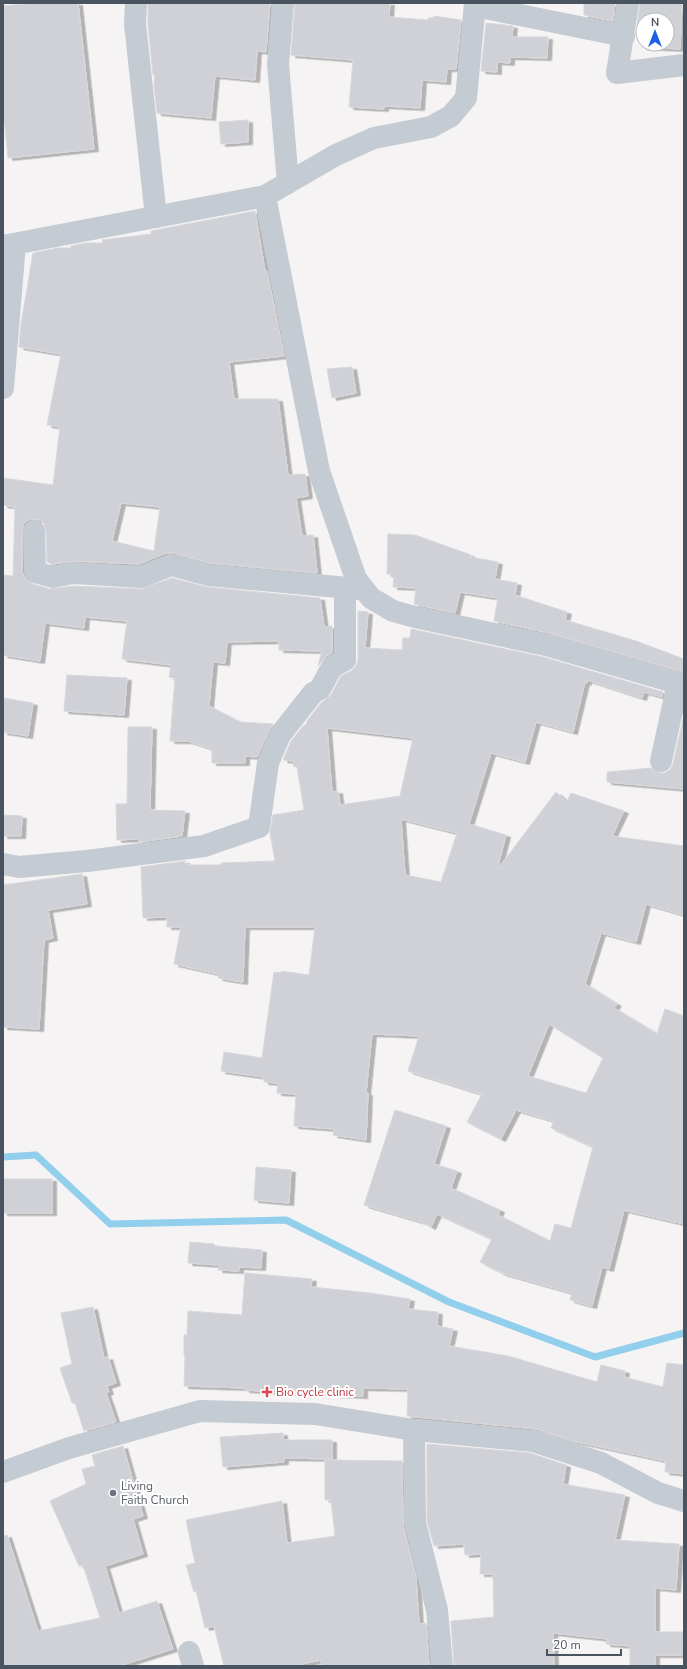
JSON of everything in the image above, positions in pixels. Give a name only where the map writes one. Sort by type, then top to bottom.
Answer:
[{"type":"street","points":[[136,3],[134,24],[156,218]]},
{"type":"street","points":[[284,3],[278,64],[288,183]]},
{"type":"street","points":[[628,3],[617,73],[684,65]]},
{"type":"street","points":[[3,388],[9,245],[265,196],[336,156],[374,138],[431,126],[451,116],[466,98],[475,4],[624,36]]},
{"type":"street","points":[[3,864],[19,867],[87,861],[204,846],[259,827],[268,762],[280,735],[313,693],[319,690],[332,667],[345,660],[356,579],[319,471],[265,196]]},
{"type":"street","points":[[34,531],[35,572],[53,576],[73,573],[141,577],[171,565],[208,575],[355,588],[393,611],[546,645],[681,684],[661,761]]},
{"type":"street","points":[[3,1472],[69,1448],[200,1411],[315,1414],[414,1430],[533,1441],[601,1463],[658,1493],[684,1501]]},
{"type":"street","points":[[414,1430],[415,1523],[437,1610],[442,1666]]},
{"type":"building","points":[[36,3],[78,3],[94,149],[8,158],[3,107],[3,6]]},
{"type":"building","points":[[148,3],[270,3],[266,52],[257,51],[255,80],[215,76],[211,118],[157,113],[154,85],[155,75],[153,75],[148,24]]},
{"type":"building","points":[[295,3],[390,3],[389,17],[428,20],[428,18],[433,18],[434,16],[461,20],[456,69],[447,69],[446,82],[422,80],[420,108],[384,106],[384,109],[349,107],[353,60],[291,55]]},
{"type":"building","points":[[584,3],[615,3],[613,21],[584,15]]},
{"type":"building","points":[[640,3],[682,3],[680,49],[675,49],[675,12],[639,12]]},
{"type":"building","points":[[486,23],[513,26],[512,37],[548,37],[547,58],[510,57],[510,63],[497,62],[497,72],[481,71]]},
{"type":"building","points":[[248,120],[248,142],[221,144],[219,122]]},
{"type":"building","points":[[255,211],[265,271],[267,271],[284,356],[229,362],[234,399],[278,399],[288,475],[305,474],[308,496],[296,498],[302,536],[313,535],[317,573],[210,563],[174,553],[166,553],[139,564],[74,561],[53,564],[47,562],[46,531],[44,524],[40,520],[33,519],[28,520],[23,525],[22,572],[25,579],[32,584],[50,589],[74,586],[141,589],[172,578],[207,587],[320,598],[324,627],[332,626],[332,653],[326,656],[318,666],[322,651],[279,650],[279,641],[227,642],[225,663],[213,662],[209,706],[240,722],[273,724],[257,757],[245,756],[245,763],[212,763],[212,749],[188,741],[170,741],[175,678],[169,677],[171,665],[122,659],[127,621],[85,617],[84,628],[45,623],[40,661],[3,655],[3,575],[13,576],[15,507],[3,505],[3,478],[53,485],[60,427],[47,425],[61,354],[19,347],[21,324],[33,253],[58,248],[71,248],[71,246],[86,243],[103,243],[102,240],[151,234],[151,231]],"holes":[[[121,503],[160,507],[154,551],[112,541]]]},
{"type":"building","points":[[352,367],[356,393],[332,398],[327,369]]},
{"type":"building","points":[[388,534],[415,535],[471,555],[470,557],[498,562],[495,579],[517,583],[515,595],[567,612],[565,620],[636,641],[684,659],[684,672],[549,633],[494,621],[498,598],[460,592],[455,613],[414,604],[416,588],[393,587],[394,574],[387,574]]},
{"type":"building","points":[[358,611],[368,612],[365,648],[402,650],[403,638],[410,638],[411,629],[543,657],[663,692],[662,697],[644,692],[642,698],[587,680],[587,683],[585,682],[573,732],[536,722],[525,762],[491,753],[469,824],[506,835],[497,870],[556,792],[567,802],[571,793],[624,811],[612,836],[684,846],[684,915],[646,904],[636,942],[601,933],[585,984],[617,1004],[614,1008],[657,1034],[665,1009],[684,1016],[684,1224],[624,1210],[609,1269],[602,1267],[592,1306],[570,1300],[572,1293],[502,1273],[480,1262],[492,1239],[437,1214],[431,1227],[422,1222],[364,1205],[395,1110],[446,1126],[434,1164],[457,1171],[451,1188],[500,1210],[498,1215],[550,1241],[555,1224],[571,1228],[593,1147],[551,1128],[554,1121],[516,1110],[501,1139],[467,1122],[482,1094],[408,1071],[419,1036],[372,1034],[366,1093],[368,1093],[366,1140],[333,1135],[334,1129],[294,1126],[296,1094],[277,1093],[278,1083],[264,1082],[264,1077],[221,1071],[224,1052],[262,1058],[274,972],[281,973],[281,971],[309,975],[315,927],[245,927],[243,982],[218,978],[219,974],[174,964],[181,927],[167,927],[167,917],[143,918],[141,867],[185,861],[185,865],[221,865],[221,863],[275,861],[270,833],[273,815],[304,810],[297,767],[293,766],[294,761],[283,760],[291,741],[304,725],[306,725],[307,721],[321,703],[331,695],[341,676],[351,671],[356,666],[358,660]],"holes":[[[327,728],[413,738],[400,796],[340,805],[338,791],[332,792]],[[401,819],[457,833],[441,882],[405,875]],[[549,1024],[603,1058],[586,1093],[528,1076]]]},
{"type":"building","points":[[67,675],[127,678],[124,715],[64,711]]},
{"type":"building","points":[[3,698],[33,703],[28,736],[3,732]]},
{"type":"building","points":[[683,719],[684,789],[607,782],[607,772],[651,768],[659,773],[664,773],[670,770],[673,764]]},
{"type":"building","points":[[128,727],[152,727],[150,810],[185,811],[182,836],[139,842],[139,839],[117,840],[116,804],[127,804]]},
{"type":"building","points":[[3,815],[22,816],[21,836],[3,836]]},
{"type":"building","points":[[82,874],[87,904],[48,910],[53,938],[44,940],[39,1029],[3,1027],[3,885]]},
{"type":"building","points":[[256,1167],[291,1170],[289,1203],[254,1200]]},
{"type":"building","points":[[3,1179],[52,1179],[52,1213],[3,1213]]},
{"type":"building","points":[[190,1242],[214,1244],[214,1246],[262,1250],[261,1268],[239,1267],[239,1271],[218,1270],[219,1265],[188,1263]]},
{"type":"building","points":[[245,1273],[312,1279],[311,1287],[410,1299],[408,1309],[438,1312],[437,1326],[453,1329],[449,1346],[508,1356],[597,1382],[601,1365],[625,1371],[624,1377],[663,1387],[667,1363],[684,1365],[684,1401],[682,1418],[684,1418],[684,1474],[665,1472],[666,1461],[573,1441],[537,1429],[407,1416],[408,1389],[363,1388],[363,1396],[335,1395],[335,1392],[275,1392],[245,1390],[245,1388],[184,1386],[184,1335],[187,1335],[188,1311],[242,1315]]},
{"type":"building","points":[[93,1307],[104,1358],[108,1357],[116,1383],[107,1386],[109,1392],[106,1393],[116,1422],[84,1431],[75,1403],[72,1403],[60,1368],[72,1364],[61,1313]]},
{"type":"building","points":[[283,1433],[283,1440],[332,1440],[332,1459],[284,1458],[284,1462],[223,1467],[220,1437]]},
{"type":"building","points":[[427,1444],[530,1453],[566,1465],[563,1484],[625,1495],[615,1540],[679,1544],[676,1590],[655,1588],[655,1632],[684,1632],[684,1655],[655,1655],[655,1666],[630,1666],[630,1646],[606,1644],[607,1639],[553,1633],[554,1666],[454,1666],[451,1621],[494,1617],[493,1574],[480,1574],[481,1554],[465,1555],[464,1544],[434,1546],[427,1521]]},
{"type":"building","points":[[123,1446],[143,1516],[133,1519],[143,1554],[105,1566],[119,1613],[157,1601],[173,1649],[119,1666],[3,1666],[3,1536],[7,1535],[38,1631],[100,1618],[83,1565],[79,1566],[50,1501],[86,1484],[82,1469],[95,1466],[92,1455]]},
{"type":"building","points":[[325,1460],[402,1461],[403,1526],[416,1577],[419,1624],[426,1623],[429,1666],[322,1666],[321,1660],[293,1666],[224,1666],[214,1626],[205,1628],[196,1591],[194,1592],[186,1565],[195,1563],[186,1520],[282,1501],[287,1543],[335,1536],[331,1500],[325,1500]]},
{"type":"waterway","points":[[3,1157],[36,1155],[110,1224],[286,1220],[449,1302],[595,1357],[684,1333]]},
{"type":"place","name":"Bio cycle clinic","points":[[267,1392]]},
{"type":"place","name":"Living Faith Church","points":[[113,1493]]}]
